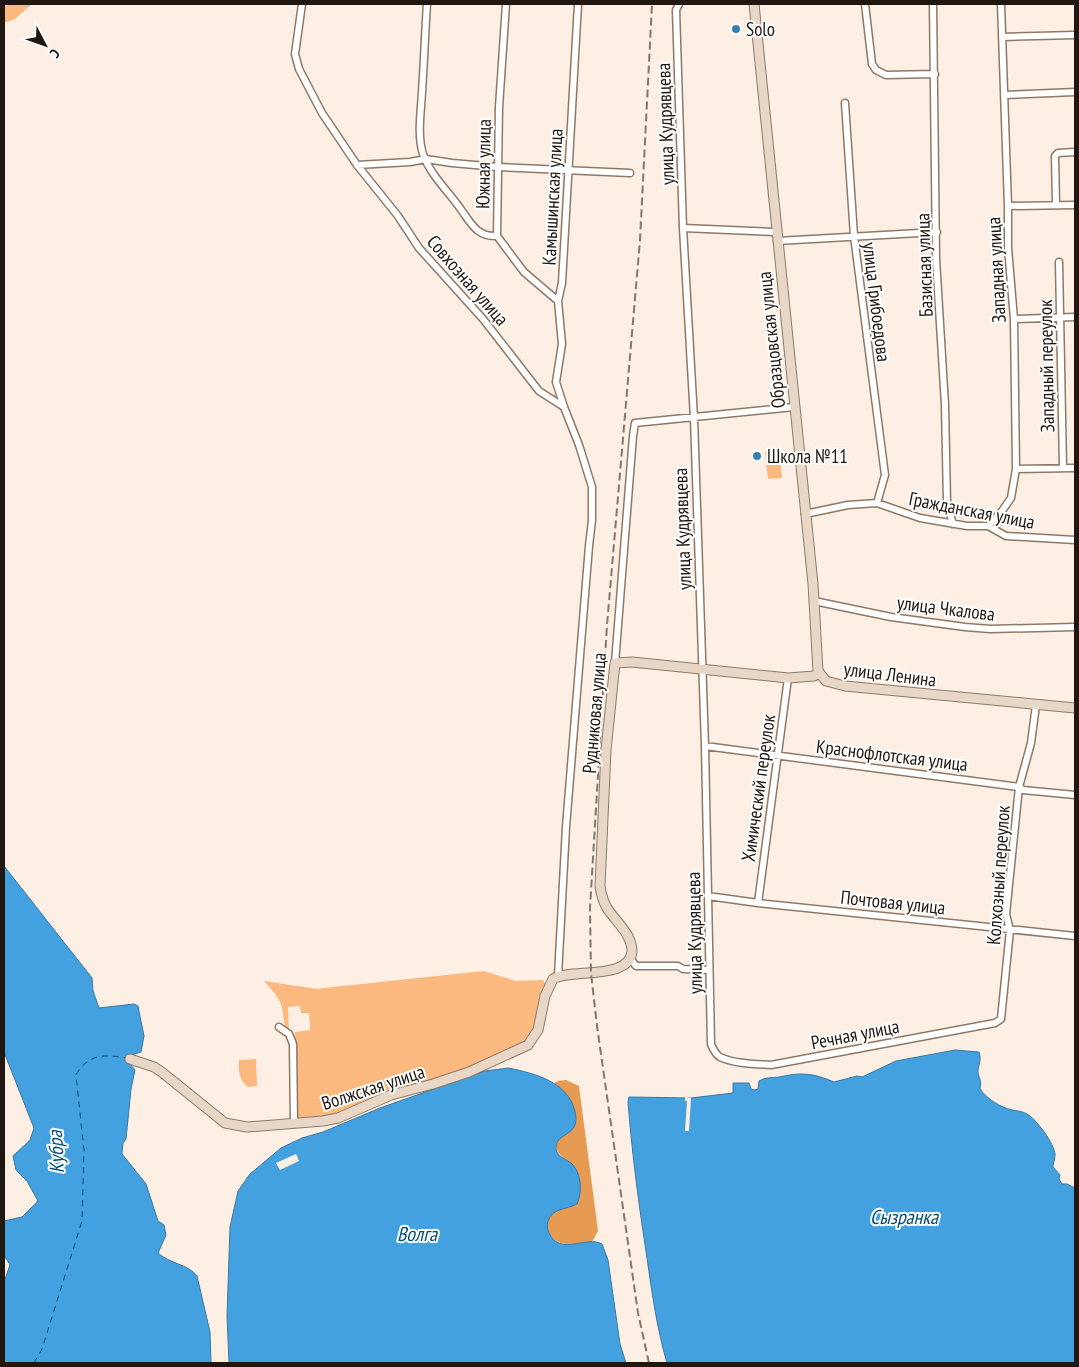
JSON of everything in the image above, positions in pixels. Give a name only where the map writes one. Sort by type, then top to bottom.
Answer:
[{"type":"street","name":"Совхозная улица","points":[[302,4],[295,54],[299,69],[322,113],[357,165],[398,216],[419,248],[483,319],[539,391],[564,406]]},
{"type":"street","points":[[427,4],[420,116],[423,154],[470,223],[487,237],[497,236]]},
{"type":"street","name":"Южная улица","points":[[506,4],[499,107],[497,236],[524,272],[558,301]]},
{"type":"street","name":"Камышинская улица","points":[[564,406],[556,382],[562,344],[558,301],[562,283],[578,4]]},
{"type":"street","name":"улица Кудрявцева","points":[[679,4],[676,10],[683,228],[694,418],[711,1044],[715,1053]]},
{"type":"street","name":"Образцовская улица","points":[[754,4],[814,601],[816,660],[819,673]]},
{"type":"street","points":[[864,4],[872,64],[876,70],[886,75],[935,74]]},
{"type":"street","name":"Базисная улица","points":[[934,4],[936,259],[946,415],[947,504],[953,524]]},
{"type":"street","name":"Западная улица","points":[[988,526],[1011,498],[1016,469],[1014,319],[1008,248],[1001,4]]},
{"type":"street","points":[[1002,37],[1075,35]]},
{"type":"street","points":[[1004,95],[1075,92]]},
{"type":"street","name":"улица Грибоедова","points":[[845,103],[854,236],[884,475],[877,503]]},
{"type":"street","points":[[1056,205],[1055,156],[1058,153],[1075,152]]},
{"type":"street","points":[[357,165],[410,162],[426,159],[498,167],[630,174]]},
{"type":"street","points":[[1008,206],[1075,204]]},
{"type":"street","points":[[683,228],[777,236],[854,236],[937,232]]},
{"type":"street","name":"Западный переулок","points":[[1059,262],[1063,468]]},
{"type":"street","points":[[1014,319],[1075,317]]},
{"type":"street","points":[[564,406],[580,445],[592,487],[592,504],[566,827],[558,976],[592,973],[616,968],[630,958],[636,966],[678,966],[683,969],[709,970]]},
{"type":"street","points":[[694,418],[794,408]]},
{"type":"street","name":"Рудниковая улица","points":[[630,958],[632,952],[630,941],[606,907],[600,886],[606,750],[634,426],[635,423],[639,422],[694,418]]},
{"type":"street","points":[[1016,469],[1075,468]]},
{"type":"street","name":"Гражданская улица","points":[[805,514],[848,505],[877,503],[920,518],[966,526],[988,526],[1006,536],[1075,540]]},
{"type":"street","name":"улица Чкалова","points":[[814,601],[890,617],[965,627],[990,629],[1075,627]]},
{"type":"street","name":"улица Ленина","points":[[615,662],[632,662],[788,678],[814,676],[819,673],[826,680],[845,686],[1075,708]]},
{"type":"street","name":"Химический переулок","points":[[758,903],[788,678]]},
{"type":"street","name":"Колхозный переулок","points":[[1001,1019],[1010,930],[1006,914],[1019,787],[1031,743],[1036,705]]},
{"type":"street","name":"Краснофлотская улица","points":[[704,746],[1019,787],[1023,790],[1075,795]]},
{"type":"street","name":"Почтовая улица","points":[[708,896],[758,903],[1075,936]]},
{"type":"street","name":"Волжская улица","points":[[130,1058],[154,1067],[163,1073],[225,1123],[247,1126],[323,1122],[338,1118],[391,1095],[469,1072],[523,1048],[536,1035],[543,1014],[547,990],[553,979],[558,976]]},
{"type":"street","name":"Речная улица","points":[[715,1053],[720,1057],[747,1064],[771,1065],[995,1023],[1001,1019]]},
{"type":"street","points":[[280,1027],[289,1034],[293,1044],[294,1123]]},
{"type":"shaded area","points":[[4,4],[32,4],[15,19],[4,23]]},
{"type":"shaded area","points":[[779,450],[782,478],[768,479],[765,452]]},
{"type":"shaded area","points":[[484,971],[516,981],[543,980],[545,983],[535,1029],[527,1040],[440,1079],[383,1093],[333,1116],[300,1120],[297,1118],[295,1032],[310,1030],[309,1013],[301,1013],[300,1006],[288,1007],[289,1031],[285,1026],[282,1007],[279,1001],[264,981],[317,989]]},
{"type":"shaded area","points":[[256,1059],[257,1086],[248,1087],[240,1075],[239,1060]]},
{"type":"shaded area","points":[[566,1080],[579,1086],[598,1231],[592,1242],[572,1245],[555,1240],[548,1231],[547,1226],[550,1216],[554,1212],[577,1204],[570,1162],[556,1148],[558,1140],[568,1133],[561,1089],[554,1083]]},
{"type":"water","name":"Кубра","points":[[4,866],[92,978],[93,991],[99,1008],[134,1004],[138,1006],[144,1036],[141,1052],[131,1055],[129,1063],[135,1070],[131,1089],[126,1139],[123,1143],[122,1154],[146,1184],[158,1221],[164,1225],[166,1235],[158,1253],[168,1260],[189,1269],[197,1276],[210,1332],[211,1363],[4,1363],[4,1282],[10,1265],[4,1255],[4,1221],[22,1217],[38,1201],[27,1181],[16,1170],[13,1156],[30,1140],[34,1128],[4,1052]]},
{"type":"water","name":"Сызранка","points":[[955,1050],[979,1052],[978,1072],[981,1081],[980,1089],[998,1105],[1025,1113],[1035,1121],[1052,1145],[1055,1155],[1053,1167],[1060,1175],[1059,1179],[1062,1184],[1075,1188],[1075,1363],[667,1363],[655,1311],[641,1219],[629,1097],[691,1098],[733,1093],[733,1083],[749,1083],[751,1089],[755,1090],[758,1089],[759,1081],[766,1078],[794,1074],[813,1075],[834,1082],[857,1076],[862,1077],[896,1061]]},
{"type":"water","name":"Волга","points":[[508,1068],[539,1076],[549,1081],[566,1093],[571,1102],[576,1115],[575,1125],[572,1130],[558,1141],[556,1149],[558,1154],[572,1164],[578,1173],[580,1195],[577,1204],[556,1211],[550,1217],[548,1221],[549,1233],[560,1244],[596,1242],[602,1244],[608,1260],[620,1344],[626,1363],[229,1363],[227,1316],[230,1227],[238,1191],[250,1174],[281,1148],[302,1138],[323,1132],[380,1108],[485,1071]]},
{"type":"pier","points":[[685,1097],[691,1098],[689,1131],[685,1131],[687,1101],[685,1101]]},
{"type":"pier","points":[[296,1154],[299,1161],[280,1170],[276,1163]]},
{"type":"ferry route","points":[[34,1363],[42,1349],[82,1221],[84,1151],[76,1075],[91,1059],[104,1056],[126,1058]]},
{"type":"railway","points":[[649,1363],[638,1313],[597,1026],[591,973],[590,908],[607,625],[640,240],[652,4]]},
{"type":"place","name":"Solo","points":[[736,29]]},
{"type":"place","name":"Школа №11","points":[[757,456]]}]
